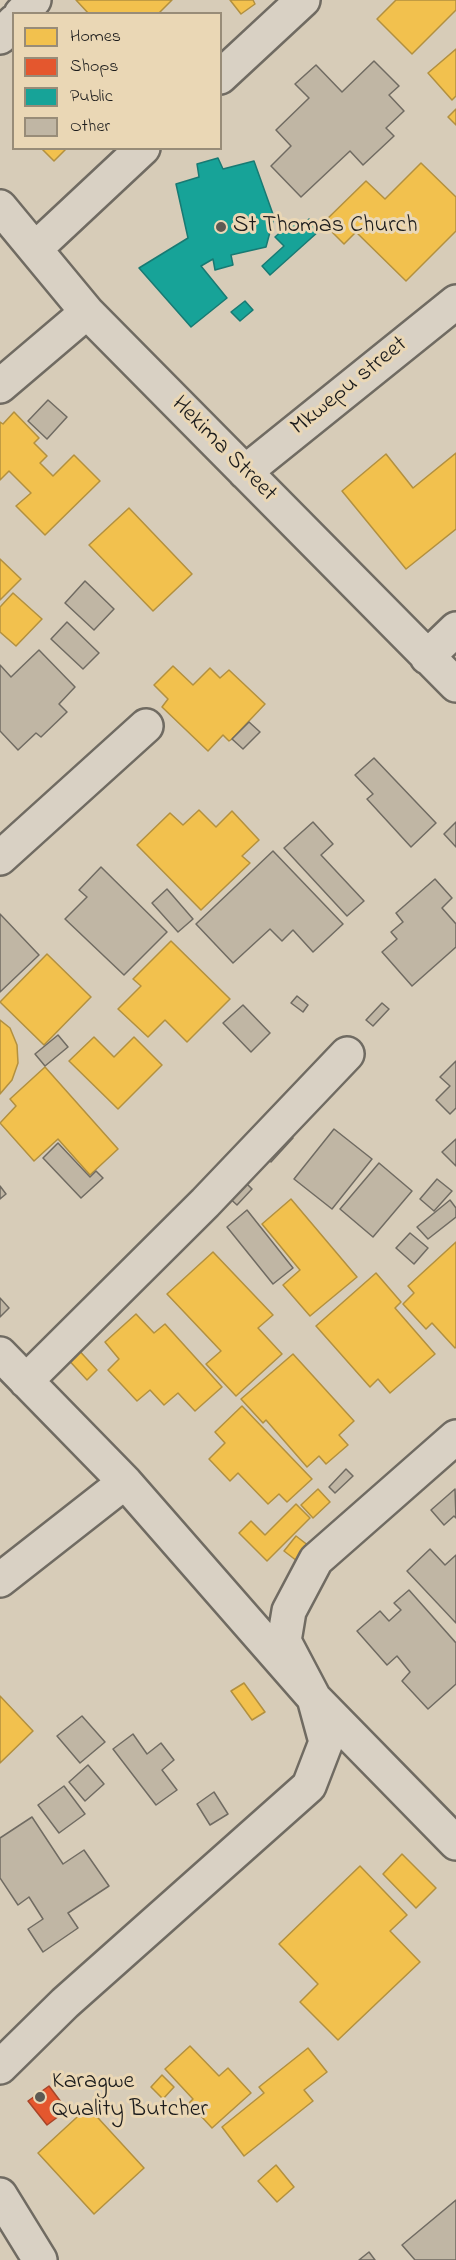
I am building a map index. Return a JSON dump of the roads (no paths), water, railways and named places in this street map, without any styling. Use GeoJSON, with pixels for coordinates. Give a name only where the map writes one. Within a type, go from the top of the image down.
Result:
{"type":"FeatureCollection","features":[{"type":"Feature","properties":{"kind":"street"},"geometry":{"type":"LineString","coordinates":[[23,12],[34,0]]}},
{"type":"Feature","properties":{"kind":"street"},"geometry":{"type":"LineString","coordinates":[[222,75],[303,0]]}},
{"type":"Feature","properties":{"kind":"street"},"geometry":{"type":"LineString","coordinates":[[0,37],[12,24]]}},
{"type":"Feature","properties":{"kind":"street"},"geometry":{"type":"LineString","coordinates":[[35,249],[141,150]]}},
{"type":"Feature","properties":{"kind":"street","name":"Hekima Street"},"geometry":{"type":"LineString","coordinates":[[0,207],[87,312],[456,685]]}},
{"type":"Feature","properties":{"kind":"street","name":"Mkwepu street"},"geometry":{"type":"LineString","coordinates":[[245,472],[456,302]]}},
{"type":"Feature","properties":{"kind":"street"},"geometry":{"type":"LineString","coordinates":[[0,386],[87,312]]}},
{"type":"Feature","properties":{"kind":"street"},"geometry":{"type":"LineString","coordinates":[[427,657],[456,628]]}},
{"type":"Feature","properties":{"kind":"street"},"geometry":{"type":"LineString","coordinates":[[0,858],[146,726]]}},
{"type":"Feature","properties":{"kind":"street"},"geometry":{"type":"LineString","coordinates":[[26,1381],[205,1203],[347,1054]]}},
{"type":"Feature","properties":{"kind":"street"},"geometry":{"type":"LineString","coordinates":[[0,1354],[125,1482],[314,1698],[456,1843]]}},
{"type":"Feature","properties":{"kind":"street"},"geometry":{"type":"LineString","coordinates":[[0,2067],[65,2003],[309,1786],[326,1742],[314,1698],[284,1641],[289,1611],[316,1560],[456,1437]]}},
{"type":"Feature","properties":{"kind":"street"},"geometry":{"type":"LineString","coordinates":[[0,1580],[125,1482]]}},
{"type":"Feature","properties":{"kind":"street"},"geometry":{"type":"LineString","coordinates":[[0,2194],[40,2260]]}},
{"type":"Feature","properties":{"kind":"place","name":"St Thomas Church"},"geometry":{"type":"Point","coordinates":[221,227]}},
{"type":"Feature","properties":{"kind":"place","name":"Karagwe Quality Butcher"},"geometry":{"type":"Point","coordinates":[40,2097]}}]}
